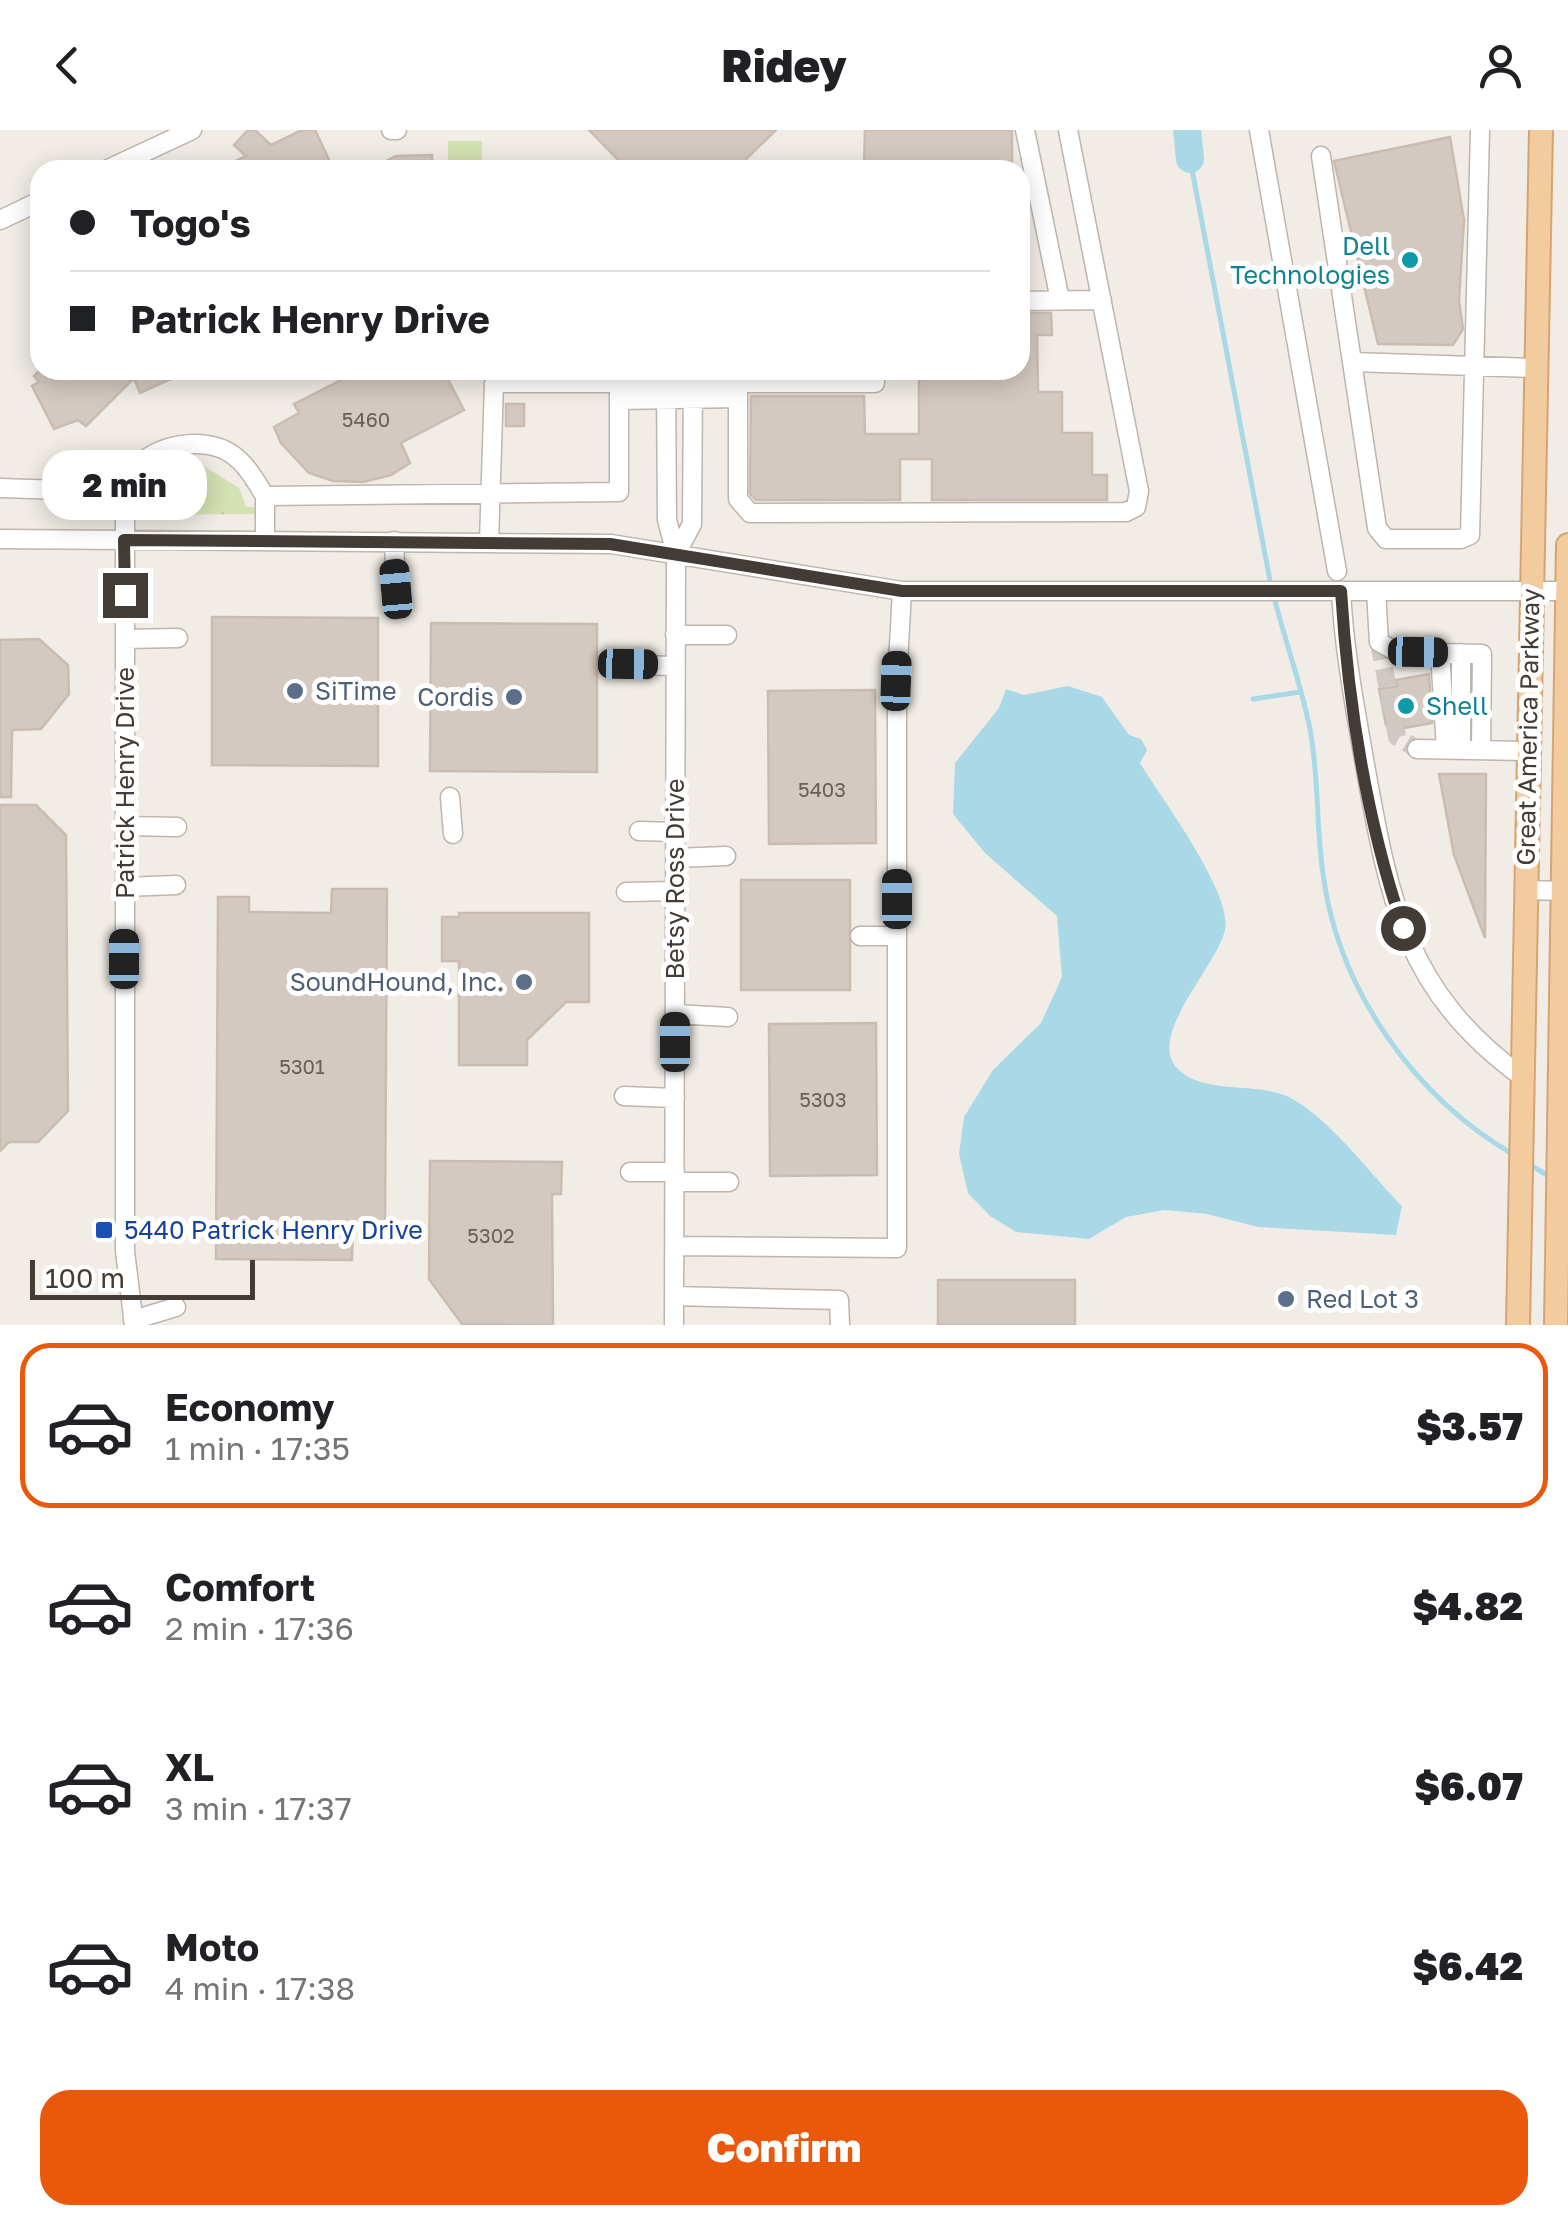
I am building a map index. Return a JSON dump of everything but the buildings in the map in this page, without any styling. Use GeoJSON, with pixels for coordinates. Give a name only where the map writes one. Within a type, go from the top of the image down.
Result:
{"type":"FeatureCollection","features":[{"type":"Feature","properties":{"kind":"main road","name":"Great America Parkway"},"geometry":{"type":"LineString","coordinates":[[1518,1325],[1541,130]]}},
{"type":"Feature","properties":{"kind":"main road","name":"Great America Parkway"},"geometry":{"type":"LineString","coordinates":[[1556,1325],[1568,546]]}},
{"type":"Feature","properties":{"kind":"street"},"geometry":{"type":"LineString","coordinates":[[128,160],[192,130]]}},
{"type":"Feature","properties":{"kind":"street"},"geometry":{"type":"LineString","coordinates":[[1025,130],[1060,300]]}},
{"type":"Feature","properties":{"kind":"street"},"geometry":{"type":"LineString","coordinates":[[738,391],[738,499],[750,512],[1126,512],[1136,507],[1139,491],[1068,130]]}},
{"type":"Feature","properties":{"kind":"street"},"geometry":{"type":"LineString","coordinates":[[1259,130],[1337,571]]}},
{"type":"Feature","properties":{"kind":"street"},"geometry":{"type":"LineString","coordinates":[[1320,156],[1377,528],[1386,540],[1461,540],[1470,535],[1480,130]]}},
{"type":"Feature","properties":{"kind":"street"},"geometry":{"type":"LineString","coordinates":[[0,220],[30,206]]}},
{"type":"Feature","properties":{"kind":"street"},"geometry":{"type":"LineString","coordinates":[[1030,300],[1102,300]]}},
{"type":"Feature","properties":{"kind":"street"},"geometry":{"type":"LineString","coordinates":[[1353,362],[1536,368]]}},
{"type":"Feature","properties":{"kind":"street"},"geometry":{"type":"LineString","coordinates":[[490,542],[494,384],[620,392],[738,391],[875,384],[875,380]]}},
{"type":"Feature","properties":{"kind":"street"},"geometry":{"type":"LineString","coordinates":[[666,391],[666,520],[676,554]]}},
{"type":"Feature","properties":{"kind":"street"},"geometry":{"type":"LineString","coordinates":[[676,554],[692,524],[693,391]]}},
{"type":"Feature","properties":{"kind":"street"},"geometry":{"type":"LineString","coordinates":[[265,496],[619,492],[620,392]]}},
{"type":"Feature","properties":{"kind":"street"},"geometry":{"type":"LineString","coordinates":[[0,488],[127,492],[134,471],[152,454],[212,445],[244,464],[265,496],[265,541]]}},
{"type":"Feature","properties":{"kind":"street","name":"Patrick Henry Drive"},"geometry":{"type":"LineString","coordinates":[[127,492],[125,1251],[134,1323]]}},
{"type":"Feature","properties":{"kind":"street"},"geometry":{"type":"LineString","coordinates":[[0,539],[610,544],[902,591],[1568,592]]}},
{"type":"Feature","properties":{"kind":"street"},"geometry":{"type":"LineString","coordinates":[[394,541],[396,589]]}},
{"type":"Feature","properties":{"kind":"street","name":"Betsy Ross Drive"},"geometry":{"type":"LineString","coordinates":[[674,1325],[676,554]]}},
{"type":"Feature","properties":{"kind":"street"},"geometry":{"type":"LineString","coordinates":[[1332,590],[1378,837],[1403,928],[1422,971],[1454,1020],[1521,1084]]}},
{"type":"Feature","properties":{"kind":"street"},"geometry":{"type":"LineString","coordinates":[[674,1246],[897,1248],[896,681],[902,591]]}},
{"type":"Feature","properties":{"kind":"street"},"geometry":{"type":"LineString","coordinates":[[1376,592],[1379,642],[1397,652],[1482,654],[1481,750]]}},
{"type":"Feature","properties":{"kind":"street"},"geometry":{"type":"LineString","coordinates":[[675,635],[727,635]]}},
{"type":"Feature","properties":{"kind":"street"},"geometry":{"type":"LineString","coordinates":[[125,639],[178,638]]}},
{"type":"Feature","properties":{"kind":"street"},"geometry":{"type":"LineString","coordinates":[[1440,653],[1454,750]]}},
{"type":"Feature","properties":{"kind":"street"},"geometry":{"type":"LineString","coordinates":[[1454,750],[1461,653]]}},
{"type":"Feature","properties":{"kind":"street"},"geometry":{"type":"LineString","coordinates":[[628,664],[675,666]]}},
{"type":"Feature","properties":{"kind":"street"},"geometry":{"type":"LineString","coordinates":[[1417,749],[1528,751]]}},
{"type":"Feature","properties":{"kind":"street"},"geometry":{"type":"LineString","coordinates":[[450,797],[453,834]]}},
{"type":"Feature","properties":{"kind":"street"},"geometry":{"type":"LineString","coordinates":[[125,826],[177,826]]}},
{"type":"Feature","properties":{"kind":"street"},"geometry":{"type":"LineString","coordinates":[[639,830],[675,832]]}},
{"type":"Feature","properties":{"kind":"street"},"geometry":{"type":"LineString","coordinates":[[675,858],[726,856]]}},
{"type":"Feature","properties":{"kind":"street"},"geometry":{"type":"LineString","coordinates":[[124,887],[176,885]]}},
{"type":"Feature","properties":{"kind":"street"},"geometry":{"type":"LineString","coordinates":[[1525,890],[1564,891]]}},
{"type":"Feature","properties":{"kind":"street"},"geometry":{"type":"LineString","coordinates":[[626,892],[675,891]]}},
{"type":"Feature","properties":{"kind":"street"},"geometry":{"type":"LineString","coordinates":[[860,936],[897,936]]}},
{"type":"Feature","properties":{"kind":"street"},"geometry":{"type":"LineString","coordinates":[[675,1014],[728,1017]]}},
{"type":"Feature","properties":{"kind":"street"},"geometry":{"type":"LineString","coordinates":[[624,1096],[675,1098]]}},
{"type":"Feature","properties":{"kind":"street"},"geometry":{"type":"LineString","coordinates":[[630,1172],[729,1182]]}},
{"type":"Feature","properties":{"kind":"street"},"geometry":{"type":"LineString","coordinates":[[674,1296],[840,1300],[840,1325]]}},
{"type":"Feature","properties":{"kind":"street"},"geometry":{"type":"LineString","coordinates":[[134,1323],[176,1307]]}},
{"type":"Feature","properties":{"kind":"green space"},"geometry":{"type":"Polygon","coordinates":[[[448,141],[482,141],[482,160],[448,160],[448,141]]]}},
{"type":"Feature","properties":{"kind":"green space"},"geometry":{"type":"Polygon","coordinates":[[[204,466],[239,488],[246,507],[259,507],[258,514],[134,515],[133,507],[146,507],[168,476],[204,466]]]}},
{"type":"Feature","properties":{"kind":"water"},"geometry":{"type":"Polygon","coordinates":[[[1068,686],[1102,697],[1129,735],[1141,739],[1147,750],[1140,763],[1207,870],[1225,914],[1225,930],[1219,945],[1177,1019],[1171,1037],[1170,1053],[1176,1067],[1197,1081],[1278,1093],[1310,1111],[1402,1206],[1396,1235],[1258,1227],[1207,1214],[1164,1210],[1126,1217],[1089,1239],[1016,1232],[990,1216],[968,1193],[959,1154],[964,1117],[993,1070],[1041,1023],[1062,977],[1057,916],[985,853],[953,814],[955,763],[999,708],[1006,689],[1024,695],[1068,686]]]}},
{"type":"Feature","properties":{"kind":"waterway"},"geometry":{"type":"LineString","coordinates":[[1187,130],[1190,159]]}},
{"type":"Feature","properties":{"kind":"waterway"},"geometry":{"type":"LineString","coordinates":[[1190,159],[1271,586]]}},
{"type":"Feature","properties":{"kind":"waterway"},"geometry":{"type":"LineString","coordinates":[[1274,597],[1310,729],[1323,874],[1331,917],[1345,958],[1387,1036],[1414,1071],[1444,1103],[1514,1155]]}},
{"type":"Feature","properties":{"kind":"waterway"},"geometry":{"type":"LineString","coordinates":[[1253,699],[1300,692]]}},
{"type":"Feature","properties":{"kind":"waterway"},"geometry":{"type":"LineString","coordinates":[[1527,1163],[1552,1178]]}},
{"type":"Feature","properties":{"kind":"tunnel"},"geometry":{"type":"LineString","coordinates":[[1379,642],[1397,737],[1417,749]]}},
{"type":"Feature","properties":{"kind":"place","name":"Dell Technologies"},"geometry":{"type":"Point","coordinates":[1410,260]}},
{"type":"Feature","properties":{"kind":"place","name":"SiTime"},"geometry":{"type":"Point","coordinates":[295,691]}},
{"type":"Feature","properties":{"kind":"place","name":"Cordis"},"geometry":{"type":"Point","coordinates":[514,697]}},
{"type":"Feature","properties":{"kind":"place","name":"Shell"},"geometry":{"type":"Point","coordinates":[1406,706]}},
{"type":"Feature","properties":{"kind":"place","name":"SoundHound, Inc."},"geometry":{"type":"Point","coordinates":[524,982]}},
{"type":"Feature","properties":{"kind":"place","name":"5440 Patrick Henry Drive"},"geometry":{"type":"Point","coordinates":[104,1230]}},
{"type":"Feature","properties":{"kind":"place","name":"Red Lot 3"},"geometry":{"type":"Point","coordinates":[1286,1299]}},
{"type":"Feature","properties":{"kind":"route"},"geometry":{"type":"LineString","coordinates":[[125,595],[124,540],[610,544],[902,591],[1341,591],[1345,656],[1378,837],[1403,928]]}}]}
